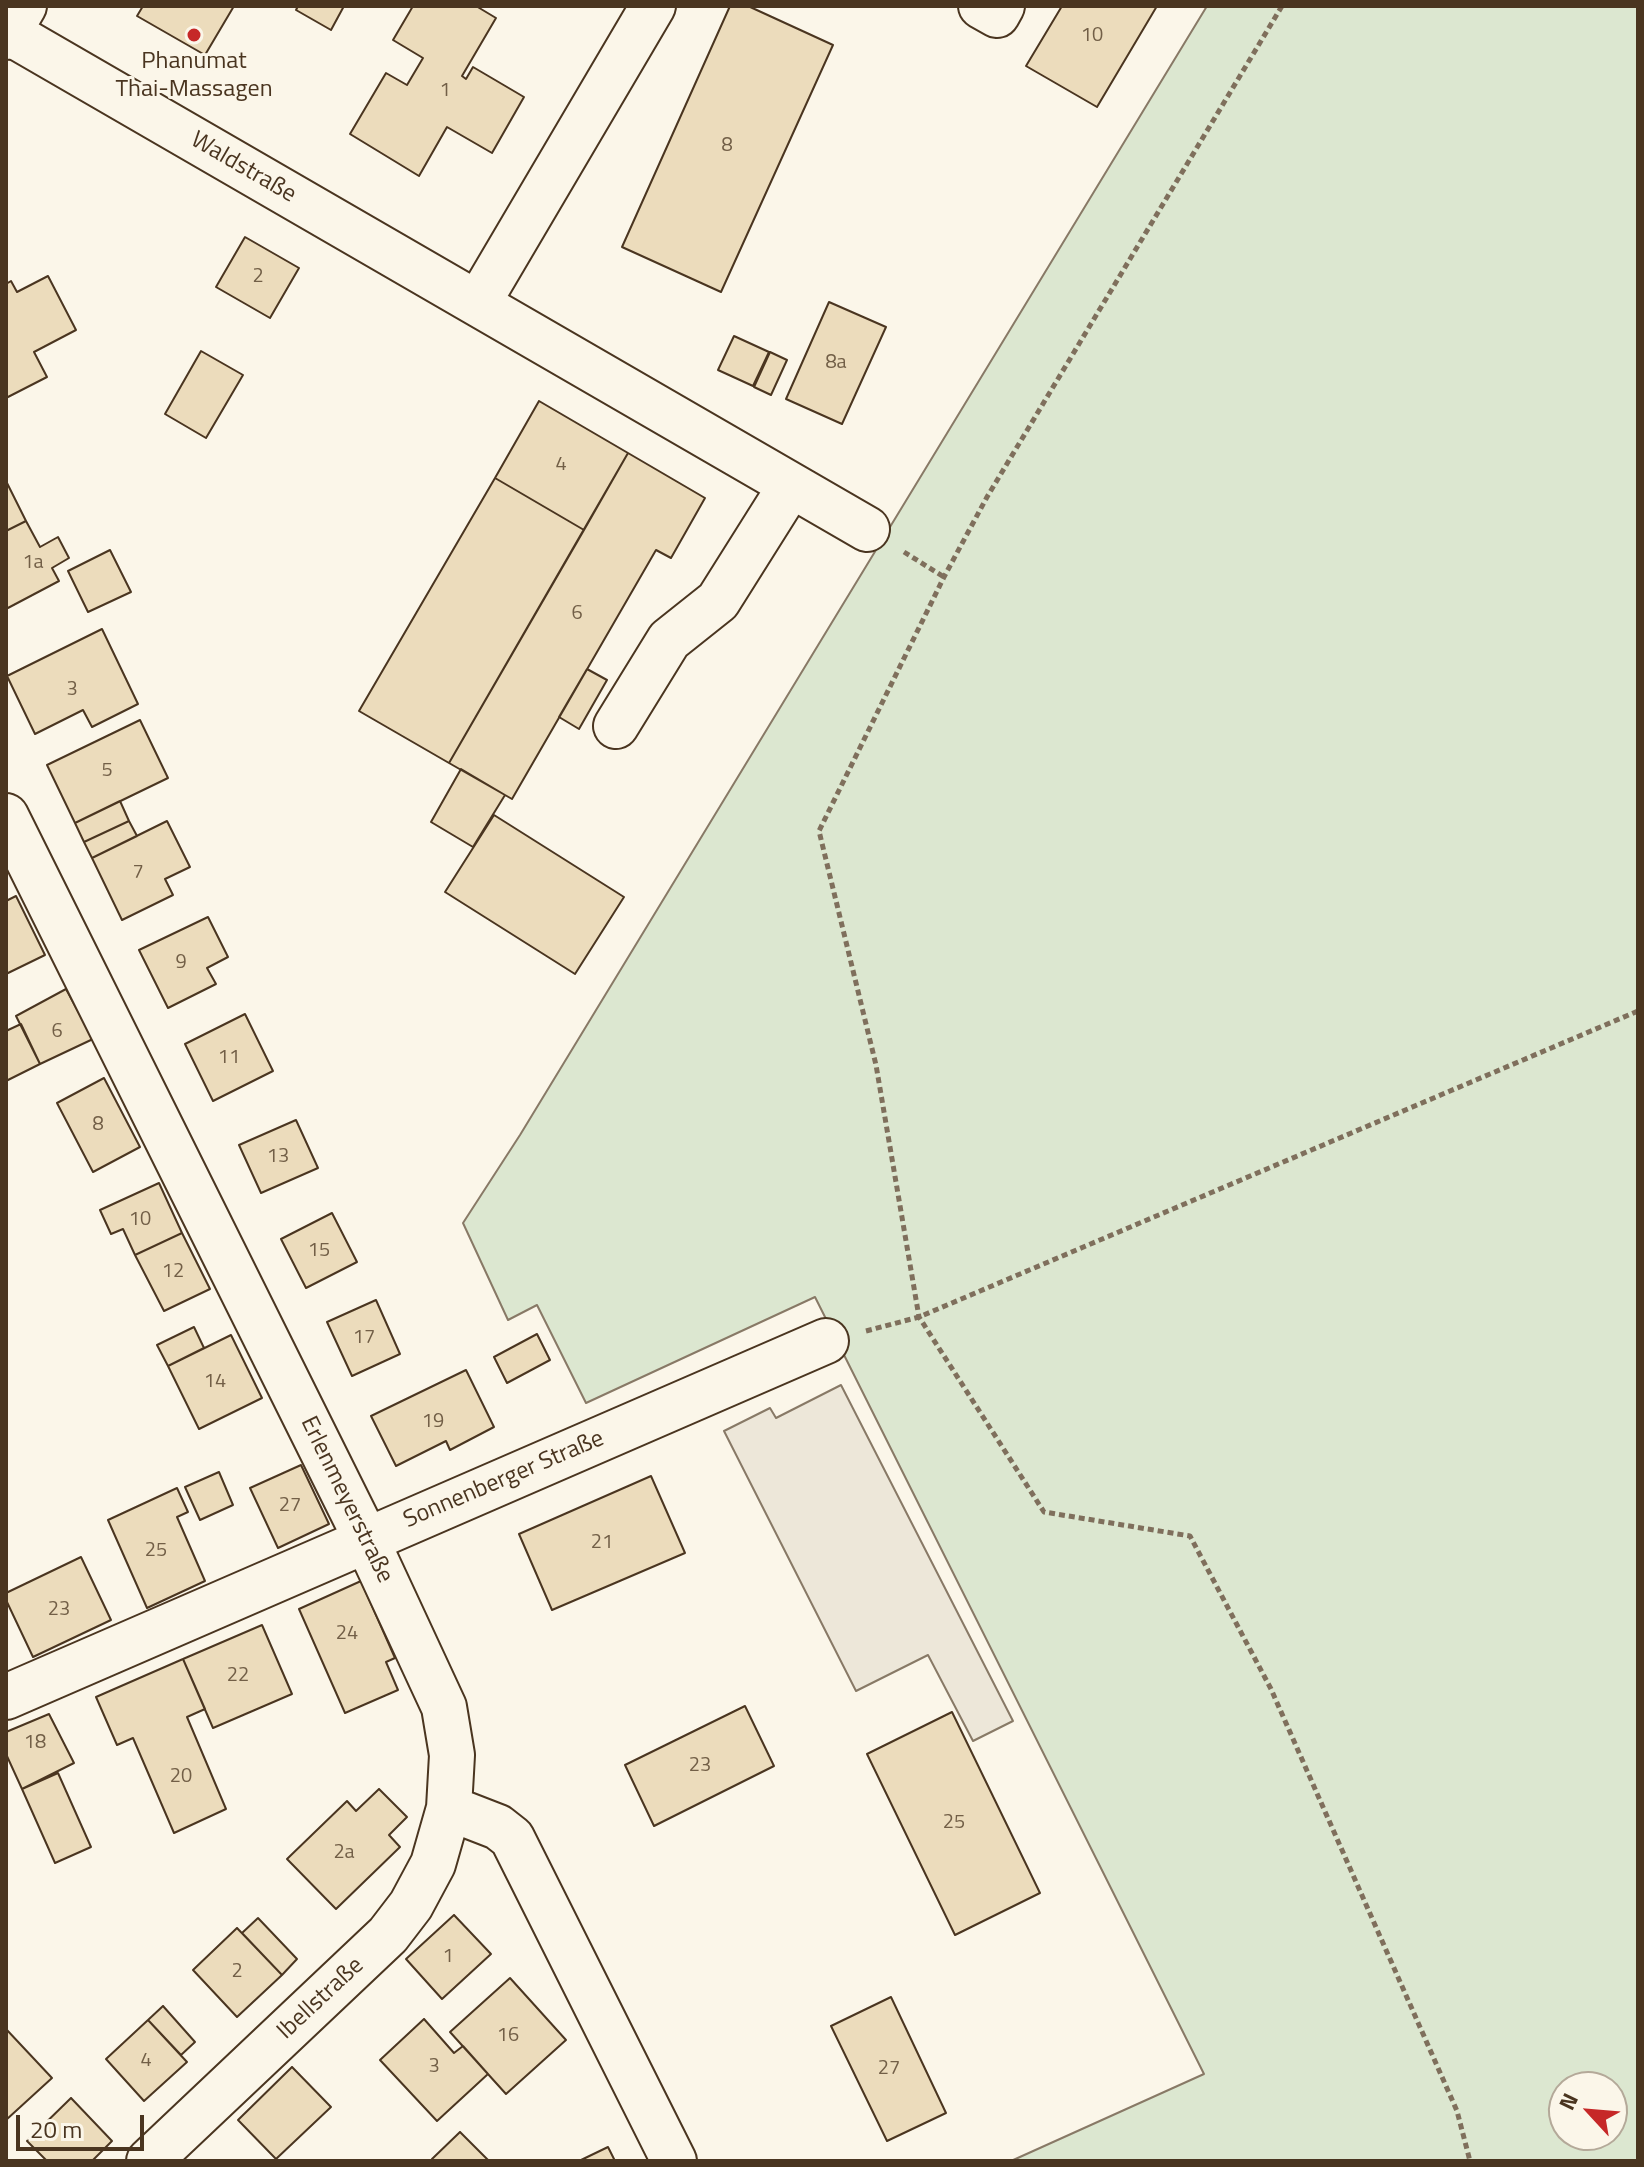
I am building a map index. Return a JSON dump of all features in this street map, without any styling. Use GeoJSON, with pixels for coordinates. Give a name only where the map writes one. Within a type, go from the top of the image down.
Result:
{"type":"FeatureCollection","features":[{"type":"Feature","properties":{"kind":"street"},"geometry":{"type":"LineString","coordinates":[[478,303],[653,6]]}},
{"type":"Feature","properties":{"kind":"street"},"geometry":{"type":"LineString","coordinates":[[981,6],[997,15],[1002,6]]}},
{"type":"Feature","properties":{"kind":"street","name":"Waldstraße"},"geometry":{"type":"LineString","coordinates":[[13,25],[478,303],[867,529]]}},
{"type":"Feature","properties":{"kind":"street"},"geometry":{"type":"LineString","coordinates":[[616,726],[669,640],[718,601],[791,485]]}},
{"type":"Feature","properties":{"kind":"street","name":"Erlenmeyerstraße"},"geometry":{"type":"LineString","coordinates":[[6,816],[366,1539],[444,1707],[452,1755],[449,1808]]}},
{"type":"Feature","properties":{"kind":"street","name":"Sonnenberger Straße"},"geometry":{"type":"LineString","coordinates":[[6,1697],[826,1341]]}},
{"type":"Feature","properties":{"kind":"street"},"geometry":{"type":"LineString","coordinates":[[449,1808],[498,1827],[512,1838],[674,2161]]}},
{"type":"Feature","properties":{"kind":"street","name":"Ibellstraße"},"geometry":{"type":"LineString","coordinates":[[149,2161],[388,1935],[411,1905],[433,1864],[449,1808]]}},
{"type":"Feature","properties":{"kind":"path"},"geometry":{"type":"LineString","coordinates":[[1282,6],[987,497],[944,577],[819,831],[876,1065],[919,1317],[1044,1512],[1190,1536],[1271,1689],[1457,2111],[1470,2161]]}},
{"type":"Feature","properties":{"kind":"path"},"geometry":{"type":"LineString","coordinates":[[826,1341],[919,1317],[1638,1011]]}},
{"type":"Feature","properties":{"kind":"green space"},"geometry":{"type":"Polygon","coordinates":[[[1207,6],[1638,6],[1638,2161],[1011,2161],[1204,2074],[815,1297],[586,1403],[537,1305],[508,1320],[463,1223],[520,1135],[1207,6]]]}},
{"type":"Feature","properties":{"kind":"shaded area"},"geometry":{"type":"Polygon","coordinates":[[[841,1385],[1013,1721],[973,1741],[928,1655],[856,1691],[724,1431],[770,1408],[776,1418],[841,1385]]]}},
{"type":"Feature","properties":{"kind":"building","name":"Phanumat Thai-Massagen"},"geometry":{"type":"Polygon","coordinates":[[[143,6],[234,6],[205,55],[137,16],[143,6]]]}},
{"type":"Feature","properties":{"kind":"building"},"geometry":{"type":"Polygon","coordinates":[[[298,6],[344,6],[331,30],[296,10],[298,6]]]}},
{"type":"Feature","properties":{"kind":"building"},"geometry":{"type":"Polygon","coordinates":[[[413,6],[476,6],[496,18],[462,76],[466,79],[473,67],[524,97],[492,153],[447,127],[419,176],[350,134],[386,73],[407,85],[423,58],[393,40],[413,6]]]}},
{"type":"Feature","properties":{"kind":"building"},"geometry":{"type":"Polygon","coordinates":[[[730,6],[748,6],[833,45],[721,292],[622,247],[730,6]]]}},
{"type":"Feature","properties":{"kind":"building"},"geometry":{"type":"Polygon","coordinates":[[[1062,6],[1157,6],[1097,107],[1026,66],[1062,6]]]}},
{"type":"Feature","properties":{"kind":"building"},"geometry":{"type":"Polygon","coordinates":[[[245,237],[299,268],[270,318],[216,287],[245,237]]]}},
{"type":"Feature","properties":{"kind":"building"},"geometry":{"type":"Polygon","coordinates":[[[48,276],[76,330],[34,352],[47,377],[6,398],[6,284],[11,281],[17,292],[48,276]]]}},
{"type":"Feature","properties":{"kind":"building"},"geometry":{"type":"Polygon","coordinates":[[[829,302],[886,327],[842,424],[786,399],[829,302]]]}},
{"type":"Feature","properties":{"kind":"building"},"geometry":{"type":"Polygon","coordinates":[[[734,336],[769,352],[753,386],[718,370],[734,336]]]}},
{"type":"Feature","properties":{"kind":"building"},"geometry":{"type":"Polygon","coordinates":[[[201,351],[243,375],[206,438],[165,414],[201,351]]]}},
{"type":"Feature","properties":{"kind":"building"},"geometry":{"type":"Polygon","coordinates":[[[770,352],[787,360],[771,395],[754,387],[770,352]]]}},
{"type":"Feature","properties":{"kind":"building"},"geometry":{"type":"Polygon","coordinates":[[[539,401],[628,453],[584,530],[495,478],[539,401]]]}},
{"type":"Feature","properties":{"kind":"building"},"geometry":{"type":"Polygon","coordinates":[[[628,453],[705,498],[671,558],[656,550],[512,799],[449,763],[628,453]]]}},
{"type":"Feature","properties":{"kind":"building"},"geometry":{"type":"Polygon","coordinates":[[[495,478],[584,530],[449,763],[359,711],[495,478]]]}},
{"type":"Feature","properties":{"kind":"building"},"geometry":{"type":"Polygon","coordinates":[[[6,481],[26,521],[6,531],[6,481]]]}},
{"type":"Feature","properties":{"kind":"building"},"geometry":{"type":"Polygon","coordinates":[[[26,521],[40,547],[58,537],[69,558],[52,568],[59,581],[6,609],[6,531],[26,521]]]}},
{"type":"Feature","properties":{"kind":"building"},"geometry":{"type":"Polygon","coordinates":[[[110,550],[131,592],[88,612],[68,571],[110,550]]]}},
{"type":"Feature","properties":{"kind":"building"},"geometry":{"type":"Polygon","coordinates":[[[102,629],[138,704],[92,727],[83,710],[35,734],[7,676],[102,629]]]}},
{"type":"Feature","properties":{"kind":"building"},"geometry":{"type":"Polygon","coordinates":[[[587,669],[607,680],[579,729],[559,717],[587,669]]]}},
{"type":"Feature","properties":{"kind":"building"},"geometry":{"type":"Polygon","coordinates":[[[140,720],[168,778],[75,823],[47,765],[140,720]]]}},
{"type":"Feature","properties":{"kind":"building"},"geometry":{"type":"Polygon","coordinates":[[[461,769],[505,795],[473,847],[431,822],[461,769]]]}},
{"type":"Feature","properties":{"kind":"building"},"geometry":{"type":"Polygon","coordinates":[[[120,801],[129,821],[84,842],[75,823],[120,801]]]}},
{"type":"Feature","properties":{"kind":"building"},"geometry":{"type":"Polygon","coordinates":[[[494,815],[624,897],[575,974],[445,892],[494,815]]]}},
{"type":"Feature","properties":{"kind":"building"},"geometry":{"type":"Polygon","coordinates":[[[129,821],[137,836],[92,858],[84,842],[129,821]]]}},
{"type":"Feature","properties":{"kind":"building"},"geometry":{"type":"Polygon","coordinates":[[[167,821],[190,867],[165,879],[173,895],[122,920],[92,858],[167,821]]]}},
{"type":"Feature","properties":{"kind":"building"},"geometry":{"type":"Polygon","coordinates":[[[16,896],[45,955],[6,974],[6,901],[16,896]]]}},
{"type":"Feature","properties":{"kind":"building"},"geometry":{"type":"Polygon","coordinates":[[[208,917],[228,957],[207,968],[216,984],[168,1008],[139,950],[208,917]]]}},
{"type":"Feature","properties":{"kind":"building"},"geometry":{"type":"Polygon","coordinates":[[[66,989],[93,1039],[40,1064],[16,1016],[66,989]]]}},
{"type":"Feature","properties":{"kind":"building"},"geometry":{"type":"Polygon","coordinates":[[[245,1014],[273,1071],[213,1101],[185,1044],[245,1014]]]}},
{"type":"Feature","properties":{"kind":"building"},"geometry":{"type":"Polygon","coordinates":[[[21,1024],[40,1064],[6,1081],[6,1031],[21,1024]]]}},
{"type":"Feature","properties":{"kind":"building"},"geometry":{"type":"Polygon","coordinates":[[[104,1078],[140,1147],[93,1172],[57,1103],[104,1078]]]}},
{"type":"Feature","properties":{"kind":"building"},"geometry":{"type":"Polygon","coordinates":[[[296,1120],[318,1168],[261,1193],[239,1145],[296,1120]]]}},
{"type":"Feature","properties":{"kind":"building"},"geometry":{"type":"Polygon","coordinates":[[[159,1183],[182,1233],[135,1255],[123,1229],[111,1234],[100,1210],[159,1183]]]}},
{"type":"Feature","properties":{"kind":"building"},"geometry":{"type":"Polygon","coordinates":[[[332,1213],[357,1262],[306,1288],[281,1239],[332,1213]]]}},
{"type":"Feature","properties":{"kind":"building"},"geometry":{"type":"Polygon","coordinates":[[[182,1233],[210,1289],[164,1311],[135,1255],[182,1233]]]}},
{"type":"Feature","properties":{"kind":"building"},"geometry":{"type":"Polygon","coordinates":[[[376,1300],[400,1354],[352,1376],[327,1322],[376,1300]]]}},
{"type":"Feature","properties":{"kind":"building"},"geometry":{"type":"Polygon","coordinates":[[[194,1327],[204,1348],[168,1366],[157,1345],[194,1327]]]}},
{"type":"Feature","properties":{"kind":"building"},"geometry":{"type":"Polygon","coordinates":[[[537,1334],[550,1360],[507,1383],[494,1357],[537,1334]]]}},
{"type":"Feature","properties":{"kind":"building"},"geometry":{"type":"Polygon","coordinates":[[[231,1335],[262,1398],[199,1429],[168,1366],[231,1335]]]}},
{"type":"Feature","properties":{"kind":"building"},"geometry":{"type":"Polygon","coordinates":[[[466,1370],[494,1427],[450,1450],[446,1441],[396,1466],[371,1416],[466,1370]]]}},
{"type":"Feature","properties":{"kind":"building"},"geometry":{"type":"Polygon","coordinates":[[[301,1465],[329,1524],[278,1548],[250,1488],[301,1465]]]}},
{"type":"Feature","properties":{"kind":"building"},"geometry":{"type":"Polygon","coordinates":[[[219,1472],[233,1505],[200,1520],[185,1487],[219,1472]]]}},
{"type":"Feature","properties":{"kind":"building"},"geometry":{"type":"Polygon","coordinates":[[[651,1476],[685,1553],[552,1610],[519,1534],[651,1476]]]}},
{"type":"Feature","properties":{"kind":"building"},"geometry":{"type":"Polygon","coordinates":[[[177,1488],[188,1512],[177,1517],[205,1581],[147,1608],[108,1520],[177,1488]]]}},
{"type":"Feature","properties":{"kind":"building"},"geometry":{"type":"Polygon","coordinates":[[[81,1557],[111,1620],[33,1657],[6,1600],[6,1593],[81,1557]]]}},
{"type":"Feature","properties":{"kind":"building"},"geometry":{"type":"Polygon","coordinates":[[[361,1581],[395,1658],[386,1662],[398,1690],[345,1713],[299,1609],[361,1581]]]}},
{"type":"Feature","properties":{"kind":"building"},"geometry":{"type":"Polygon","coordinates":[[[262,1625],[292,1694],[213,1728],[183,1659],[262,1625]]]}},
{"type":"Feature","properties":{"kind":"building"},"geometry":{"type":"Polygon","coordinates":[[[183,1659],[205,1709],[187,1717],[226,1809],[174,1833],[133,1738],[117,1745],[96,1697],[183,1659]]]}},
{"type":"Feature","properties":{"kind":"building"},"geometry":{"type":"Polygon","coordinates":[[[745,1706],[774,1766],[654,1826],[625,1765],[745,1706]]]}},
{"type":"Feature","properties":{"kind":"building"},"geometry":{"type":"Polygon","coordinates":[[[952,1712],[1040,1893],[955,1935],[867,1754],[952,1712]]]}},
{"type":"Feature","properties":{"kind":"building"},"geometry":{"type":"Polygon","coordinates":[[[49,1714],[74,1763],[22,1789],[6,1754],[6,1732],[49,1714]]]}},
{"type":"Feature","properties":{"kind":"building"},"geometry":{"type":"Polygon","coordinates":[[[58,1773],[91,1847],[55,1863],[22,1789],[58,1773]]]}},
{"type":"Feature","properties":{"kind":"building"},"geometry":{"type":"Polygon","coordinates":[[[379,1789],[407,1817],[389,1835],[400,1847],[336,1909],[287,1859],[347,1801],[356,1811],[379,1789]]]}},
{"type":"Feature","properties":{"kind":"building"},"geometry":{"type":"Polygon","coordinates":[[[454,1915],[491,1954],[442,1999],[406,1959],[454,1915]]]}},
{"type":"Feature","properties":{"kind":"building"},"geometry":{"type":"Polygon","coordinates":[[[258,1918],[297,1959],[282,1975],[242,1933],[258,1918]]]}},
{"type":"Feature","properties":{"kind":"building"},"geometry":{"type":"Polygon","coordinates":[[[237,1928],[282,1975],[237,2017],[193,1970],[237,1928]]]}},
{"type":"Feature","properties":{"kind":"building"},"geometry":{"type":"Polygon","coordinates":[[[510,1978],[566,2040],[506,2094],[450,2032],[510,1978]]]}},
{"type":"Feature","properties":{"kind":"building"},"geometry":{"type":"Polygon","coordinates":[[[891,1997],[946,2113],[887,2141],[831,2026],[891,1997]]]}},
{"type":"Feature","properties":{"kind":"building"},"geometry":{"type":"Polygon","coordinates":[[[163,2006],[195,2042],[181,2055],[148,2020],[163,2006]]]}},
{"type":"Feature","properties":{"kind":"building"},"geometry":{"type":"Polygon","coordinates":[[[424,2019],[454,2053],[463,2046],[488,2074],[437,2121],[380,2060],[424,2019]]]}},
{"type":"Feature","properties":{"kind":"building"},"geometry":{"type":"Polygon","coordinates":[[[148,2020],[187,2062],[144,2101],[106,2059],[148,2020]]]}},
{"type":"Feature","properties":{"kind":"building"},"geometry":{"type":"Polygon","coordinates":[[[6,2029],[52,2078],[6,2120],[6,2029]]]}},
{"type":"Feature","properties":{"kind":"building"},"geometry":{"type":"Polygon","coordinates":[[[292,2067],[331,2107],[276,2159],[238,2120],[292,2067]]]}},
{"type":"Feature","properties":{"kind":"building"},"geometry":{"type":"Polygon","coordinates":[[[71,2098],[112,2141],[92,2161],[47,2161],[27,2141],[71,2098]]]}},
{"type":"Feature","properties":{"kind":"building"},"geometry":{"type":"Polygon","coordinates":[[[460,2132],[488,2160],[433,2161],[432,2159],[460,2132]]]}},
{"type":"Feature","properties":{"kind":"building"},"geometry":{"type":"Polygon","coordinates":[[[608,2147],[615,2161],[579,2161],[608,2147]]]}},
{"type":"Feature","properties":{"kind":"place","name":"Phanumat Thai-Massagen"},"geometry":{"type":"Point","coordinates":[194,35]}}]}
